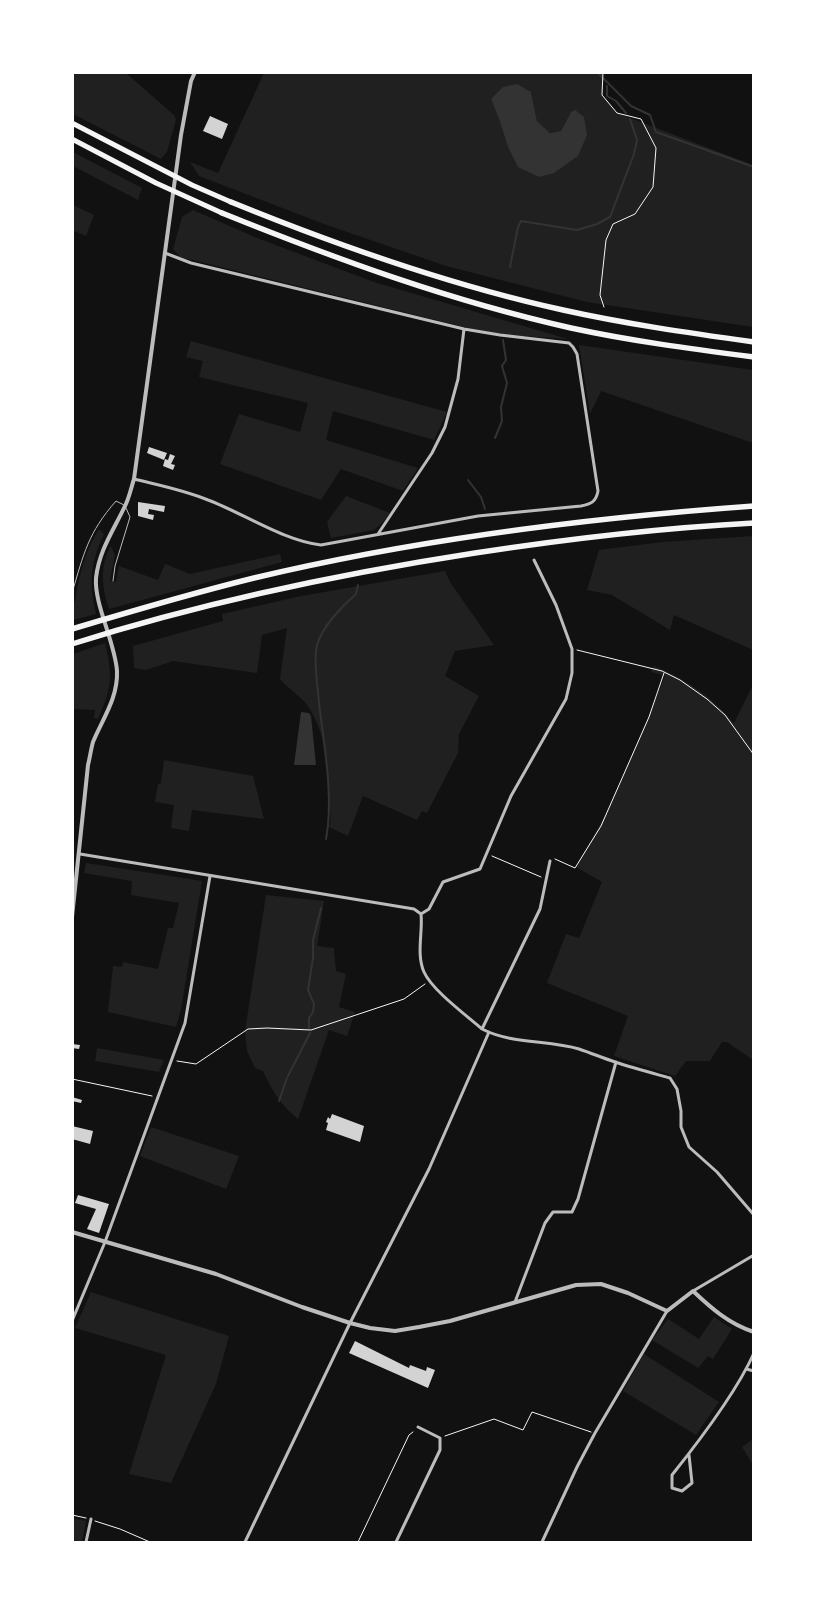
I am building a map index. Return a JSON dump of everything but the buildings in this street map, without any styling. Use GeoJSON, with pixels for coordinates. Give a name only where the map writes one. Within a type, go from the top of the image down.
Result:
{"type":"FeatureCollection","features":[{"type":"Feature","properties":{"kind":"highway"},"geometry":{"type":"LineString","coordinates":[[72,124],[175,177],[231,202],[290,226],[397,264],[516,299],[563,310],[654,329],[754,342]]}},
{"type":"Feature","properties":{"kind":"highway"},"geometry":{"type":"LineString","coordinates":[[72,139],[174,191],[222,213],[305,247],[394,278],[484,306],[571,328],[658,344],[754,357]]}},
{"type":"Feature","properties":{"kind":"highway"},"geometry":{"type":"LineString","coordinates":[[72,629],[254,578],[394,550],[524,529],[627,516],[754,506]]}},
{"type":"Feature","properties":{"kind":"highway"},"geometry":{"type":"LineString","coordinates":[[72,644],[172,614],[259,593],[407,564],[528,545],[631,533],[754,523]]}},
{"type":"Feature","properties":{"kind":"street"},"geometry":{"type":"LineString","coordinates":[[72,917],[88,765],[93,744],[112,704],[116,688],[115,655],[99,600],[96,580],[99,560],[108,536],[126,506],[134,479],[175,177],[191,82],[195,72]]}},
{"type":"Feature","properties":{"kind":"street"},"geometry":{"type":"LineString","coordinates":[[134,479],[207,499],[309,544],[321,545],[478,516],[581,506],[590,504],[596,498],[598,492],[577,354],[573,346],[562,341],[500,335],[464,329],[191,263],[165,253]]}},
{"type":"Feature","properties":{"kind":"street"},"geometry":{"type":"LineString","coordinates":[[378,534],[432,453],[445,427],[458,379],[464,329]]}},
{"type":"Feature","properties":{"kind":"street"},"geometry":{"type":"LineString","coordinates":[[421,914],[429,909],[443,882],[480,870],[511,796],[536,750],[555,722],[566,699],[572,673],[572,649],[556,605],[534,560]]}},
{"type":"Feature","properties":{"kind":"street"},"geometry":{"type":"LineString","coordinates":[[80,854],[414,910],[421,914]]}},
{"type":"Feature","properties":{"kind":"street"},"geometry":{"type":"LineString","coordinates":[[482,1029],[540,909],[551,859]]}},
{"type":"Feature","properties":{"kind":"street"},"geometry":{"type":"LineString","coordinates":[[72,1321],[105,1242],[185,1023],[210,876]]}},
{"type":"Feature","properties":{"kind":"street"},"geometry":{"type":"LineString","coordinates":[[421,914],[420,944],[424,971],[429,980],[443,995],[482,1029],[489,1032],[521,1040],[552,1043],[579,1049],[670,1078],[677,1088],[681,1111],[681,1127],[689,1147],[717,1172],[754,1214]]}},
{"type":"Feature","properties":{"kind":"street"},"geometry":{"type":"LineString","coordinates":[[245,1542],[350,1324],[429,1169],[489,1032]]}},
{"type":"Feature","properties":{"kind":"street"},"geometry":{"type":"LineString","coordinates":[[515,1303],[545,1223],[553,1212],[572,1212],[578,1199],[616,1062]]}},
{"type":"Feature","properties":{"kind":"street"},"geometry":{"type":"LineString","coordinates":[[72,1232],[216,1274],[350,1324],[370,1328],[395,1331],[450,1321],[576,1285],[601,1284],[628,1293],[667,1310]]}},
{"type":"Feature","properties":{"kind":"street"},"geometry":{"type":"LineString","coordinates":[[542,1542],[595,1433],[667,1310],[693,1291],[754,1255]]}},
{"type":"Feature","properties":{"kind":"street"},"geometry":{"type":"LineString","coordinates":[[693,1291],[728,1321],[754,1332]]}},
{"type":"Feature","properties":{"kind":"street"},"geometry":{"type":"LineString","coordinates":[[689,1454],[692,1483],[682,1491],[672,1488],[672,1475],[689,1454],[746,1369],[754,1352]]}},
{"type":"Feature","properties":{"kind":"street"},"geometry":{"type":"LineString","coordinates":[[746,1369],[754,1370]]}},
{"type":"Feature","properties":{"kind":"street"},"geometry":{"type":"LineString","coordinates":[[396,1542],[440,1450],[440,1438],[418,1427]]}},
{"type":"Feature","properties":{"kind":"street"},"geometry":{"type":"LineString","coordinates":[[86,1542],[91,1519]]}},
{"type":"Feature","properties":{"kind":"lane"},"geometry":{"type":"LineString","coordinates":[[72,593],[81,562],[95,528],[116,501],[126,506],[130,518],[115,566],[113,580]]}},
{"type":"Feature","properties":{"kind":"path"},"geometry":{"type":"LineString","coordinates":[[603,72],[602,95],[617,113],[641,119],[656,148],[652,187],[635,214],[613,224],[606,240],[600,295],[604,307]]}},
{"type":"Feature","properties":{"kind":"path"},"geometry":{"type":"LineString","coordinates":[[572,649],[664,673],[680,680],[707,699],[725,715],[754,755]]}},
{"type":"Feature","properties":{"kind":"path"},"geometry":{"type":"LineString","coordinates":[[551,859],[575,868],[600,826],[649,717],[664,673]]}},
{"type":"Feature","properties":{"kind":"path"},"geometry":{"type":"LineString","coordinates":[[487,854],[546,879]]}},
{"type":"Feature","properties":{"kind":"path"},"geometry":{"type":"LineString","coordinates":[[171,1060],[196,1064],[248,1029],[311,1030],[404,999],[429,980]]}},
{"type":"Feature","properties":{"kind":"path"},"geometry":{"type":"LineString","coordinates":[[72,1079],[158,1097]]}},
{"type":"Feature","properties":{"kind":"path"},"geometry":{"type":"LineString","coordinates":[[440,1438],[492,1419],[523,1430],[532,1412],[595,1433]]}},
{"type":"Feature","properties":{"kind":"path"},"geometry":{"type":"LineString","coordinates":[[358,1542],[409,1434],[413,1432]]}},
{"type":"Feature","properties":{"kind":"path"},"geometry":{"type":"LineString","coordinates":[[72,1515],[120,1528],[150,1542]]}},
{"type":"Feature","properties":{"kind":"shaded area"},"geometry":{"type":"Polygon","coordinates":[[[72,73],[126,73],[174,115],[176,120],[167,152],[161,159],[73,114],[72,73]]]}},
{"type":"Feature","properties":{"kind":"shaded area"},"geometry":{"type":"Polygon","coordinates":[[[264,73],[602,73],[602,95],[617,113],[753,165],[753,327],[587,302],[446,266],[324,224],[199,176],[190,162],[218,173],[264,73]],[[531,92],[491,99],[508,147],[554,173],[571,112],[561,131],[550,133],[537,121],[531,92]]]}},
{"type":"Feature","properties":{"kind":"shaded area"},"geometry":{"type":"Polygon","coordinates":[[[517,84],[531,92],[537,121],[550,133],[561,131],[571,112],[575,110],[584,117],[587,135],[578,156],[554,173],[539,177],[518,167],[508,147],[491,99],[503,87],[517,84]]]}},
{"type":"Feature","properties":{"kind":"shaded area"},"geometry":{"type":"Polygon","coordinates":[[[73,152],[142,188],[138,200],[73,166],[73,152]]]}},
{"type":"Feature","properties":{"kind":"shaded area"},"geometry":{"type":"Polygon","coordinates":[[[73,205],[94,215],[86,236],[74,231],[73,235],[73,205]]]}},
{"type":"Feature","properties":{"kind":"shaded area"},"geometry":{"type":"Polygon","coordinates":[[[193,210],[257,238],[374,282],[568,339],[507,335],[464,327],[180,257],[173,249],[182,217],[193,210]]]}},
{"type":"Feature","properties":{"kind":"shaded area"},"geometry":{"type":"Polygon","coordinates":[[[191,341],[447,412],[434,440],[333,411],[326,440],[418,468],[403,491],[341,469],[321,500],[220,464],[239,414],[300,432],[308,403],[199,377],[203,361],[186,357],[191,341]]]}},
{"type":"Feature","properties":{"kind":"shaded area"},"geometry":{"type":"Polygon","coordinates":[[[579,345],[753,370],[753,443],[601,391],[590,414],[579,345]]]}},
{"type":"Feature","properties":{"kind":"shaded area"},"geometry":{"type":"Polygon","coordinates":[[[346,496],[390,513],[374,530],[331,538],[327,522],[346,496]]]}},
{"type":"Feature","properties":{"kind":"shaded area"},"geometry":{"type":"Polygon","coordinates":[[[99,529],[104,534],[99,544],[92,573],[92,592],[96,614],[73,620],[73,604],[83,564],[99,529]]]}},
{"type":"Feature","properties":{"kind":"shaded area"},"geometry":{"type":"Polygon","coordinates":[[[753,536],[753,650],[674,615],[670,630],[612,595],[587,590],[599,550],[663,542],[753,536]]]}},
{"type":"Feature","properties":{"kind":"shaded area"},"geometry":{"type":"Polygon","coordinates":[[[111,546],[115,555],[110,581],[116,582],[119,566],[158,580],[165,564],[190,574],[280,554],[282,562],[109,609],[105,593],[103,569],[111,546]]]}},
{"type":"Feature","properties":{"kind":"shaded area"},"geometry":{"type":"Polygon","coordinates":[[[445,571],[450,582],[494,645],[455,651],[445,676],[479,696],[459,734],[458,753],[427,813],[422,811],[417,820],[363,796],[348,836],[329,827],[327,766],[321,734],[309,708],[280,679],[287,628],[262,635],[257,673],[173,661],[146,670],[134,668],[133,646],[223,621],[222,614],[301,596],[445,571]]]}},
{"type":"Feature","properties":{"kind":"shaded area"},"geometry":{"type":"Polygon","coordinates":[[[105,643],[110,682],[98,719],[94,718],[95,710],[73,709],[73,654],[105,643]]]}},
{"type":"Feature","properties":{"kind":"shaded area"},"geometry":{"type":"Polygon","coordinates":[[[654,666],[698,690],[717,705],[734,723],[753,685],[753,1060],[727,1042],[722,1042],[710,1061],[686,1061],[675,1076],[614,1056],[628,1016],[547,983],[566,934],[579,938],[602,882],[576,867],[608,810],[665,676],[651,672],[654,666]]]}},
{"type":"Feature","properties":{"kind":"shaded area"},"geometry":{"type":"Polygon","coordinates":[[[301,712],[309,713],[311,716],[316,765],[294,765],[301,712]]]}},
{"type":"Feature","properties":{"kind":"shaded area"},"geometry":{"type":"Polygon","coordinates":[[[164,760],[253,776],[264,819],[192,810],[189,831],[171,828],[174,805],[155,802],[158,784],[161,783],[164,760]]]}},
{"type":"Feature","properties":{"kind":"shaded area"},"geometry":{"type":"Polygon","coordinates":[[[86,863],[202,881],[181,1010],[176,1027],[108,1012],[113,966],[122,967],[123,962],[158,969],[168,928],[173,928],[179,903],[131,895],[132,881],[84,873],[86,863]]]}},
{"type":"Feature","properties":{"kind":"shaded area"},"geometry":{"type":"Polygon","coordinates":[[[266,895],[324,901],[317,946],[334,948],[336,971],[346,974],[339,1007],[355,1012],[347,1036],[329,1030],[298,1119],[286,1108],[263,1071],[255,1068],[247,1051],[245,1031],[266,895]]]}},
{"type":"Feature","properties":{"kind":"shaded area"},"geometry":{"type":"Polygon","coordinates":[[[97,1048],[164,1060],[159,1072],[95,1061],[97,1048]]]}},
{"type":"Feature","properties":{"kind":"shaded area"},"geometry":{"type":"Polygon","coordinates":[[[151,1127],[239,1156],[226,1189],[140,1156],[151,1127]]]}},
{"type":"Feature","properties":{"kind":"shaded area"},"geometry":{"type":"Polygon","coordinates":[[[91,1292],[229,1336],[216,1384],[171,1483],[129,1474],[166,1355],[75,1328],[91,1292]]]}},
{"type":"Feature","properties":{"kind":"shaded area"},"geometry":{"type":"Polygon","coordinates":[[[714,1317],[732,1329],[713,1359],[708,1356],[698,1368],[652,1340],[668,1319],[699,1339],[714,1317]]]}},
{"type":"Feature","properties":{"kind":"shaded area"},"geometry":{"type":"Polygon","coordinates":[[[644,1354],[719,1402],[696,1435],[623,1391],[644,1354]]]}},
{"type":"Feature","properties":{"kind":"shaded area"},"geometry":{"type":"Polygon","coordinates":[[[753,1439],[753,1465],[742,1447],[753,1439]]]}},
{"type":"Feature","properties":{"kind":"shaded area"},"geometry":{"type":"Polygon","coordinates":[[[72,1518],[86,1521],[82,1542],[73,1542],[72,1518]]]}},
{"type":"Feature","properties":{"kind":"waterway"},"geometry":{"type":"LineString","coordinates":[[597,72],[631,106],[650,115],[656,132],[754,167]]}},
{"type":"Feature","properties":{"kind":"waterway"},"geometry":{"type":"LineString","coordinates":[[607,86],[607,96],[616,101],[626,113]]}},
{"type":"Feature","properties":{"kind":"waterway"},"geometry":{"type":"LineString","coordinates":[[510,267],[518,227],[521,221],[577,230],[597,224],[610,217],[634,154],[637,140],[630,119]]}},
{"type":"Feature","properties":{"kind":"waterway"},"geometry":{"type":"LineString","coordinates":[[495,438],[502,421],[501,407],[507,383],[502,366],[506,360],[503,340]]}},
{"type":"Feature","properties":{"kind":"waterway"},"geometry":{"type":"LineString","coordinates":[[468,480],[481,497],[485,509]]}},
{"type":"Feature","properties":{"kind":"waterway"},"geometry":{"type":"LineString","coordinates":[[326,839],[329,789],[316,674],[316,651],[323,631],[356,594],[358,585]]}},
{"type":"Feature","properties":{"kind":"waterway"},"geometry":{"type":"LineString","coordinates":[[309,1028],[309,1018],[313,1012],[314,1004],[308,990],[313,958],[313,940],[321,908]]}},
{"type":"Feature","properties":{"kind":"waterway"},"geometry":{"type":"LineString","coordinates":[[288,1076],[310,1033]]}},
{"type":"Feature","properties":{"kind":"waterway"},"geometry":{"type":"LineString","coordinates":[[279,1101],[287,1078]]}}]}
